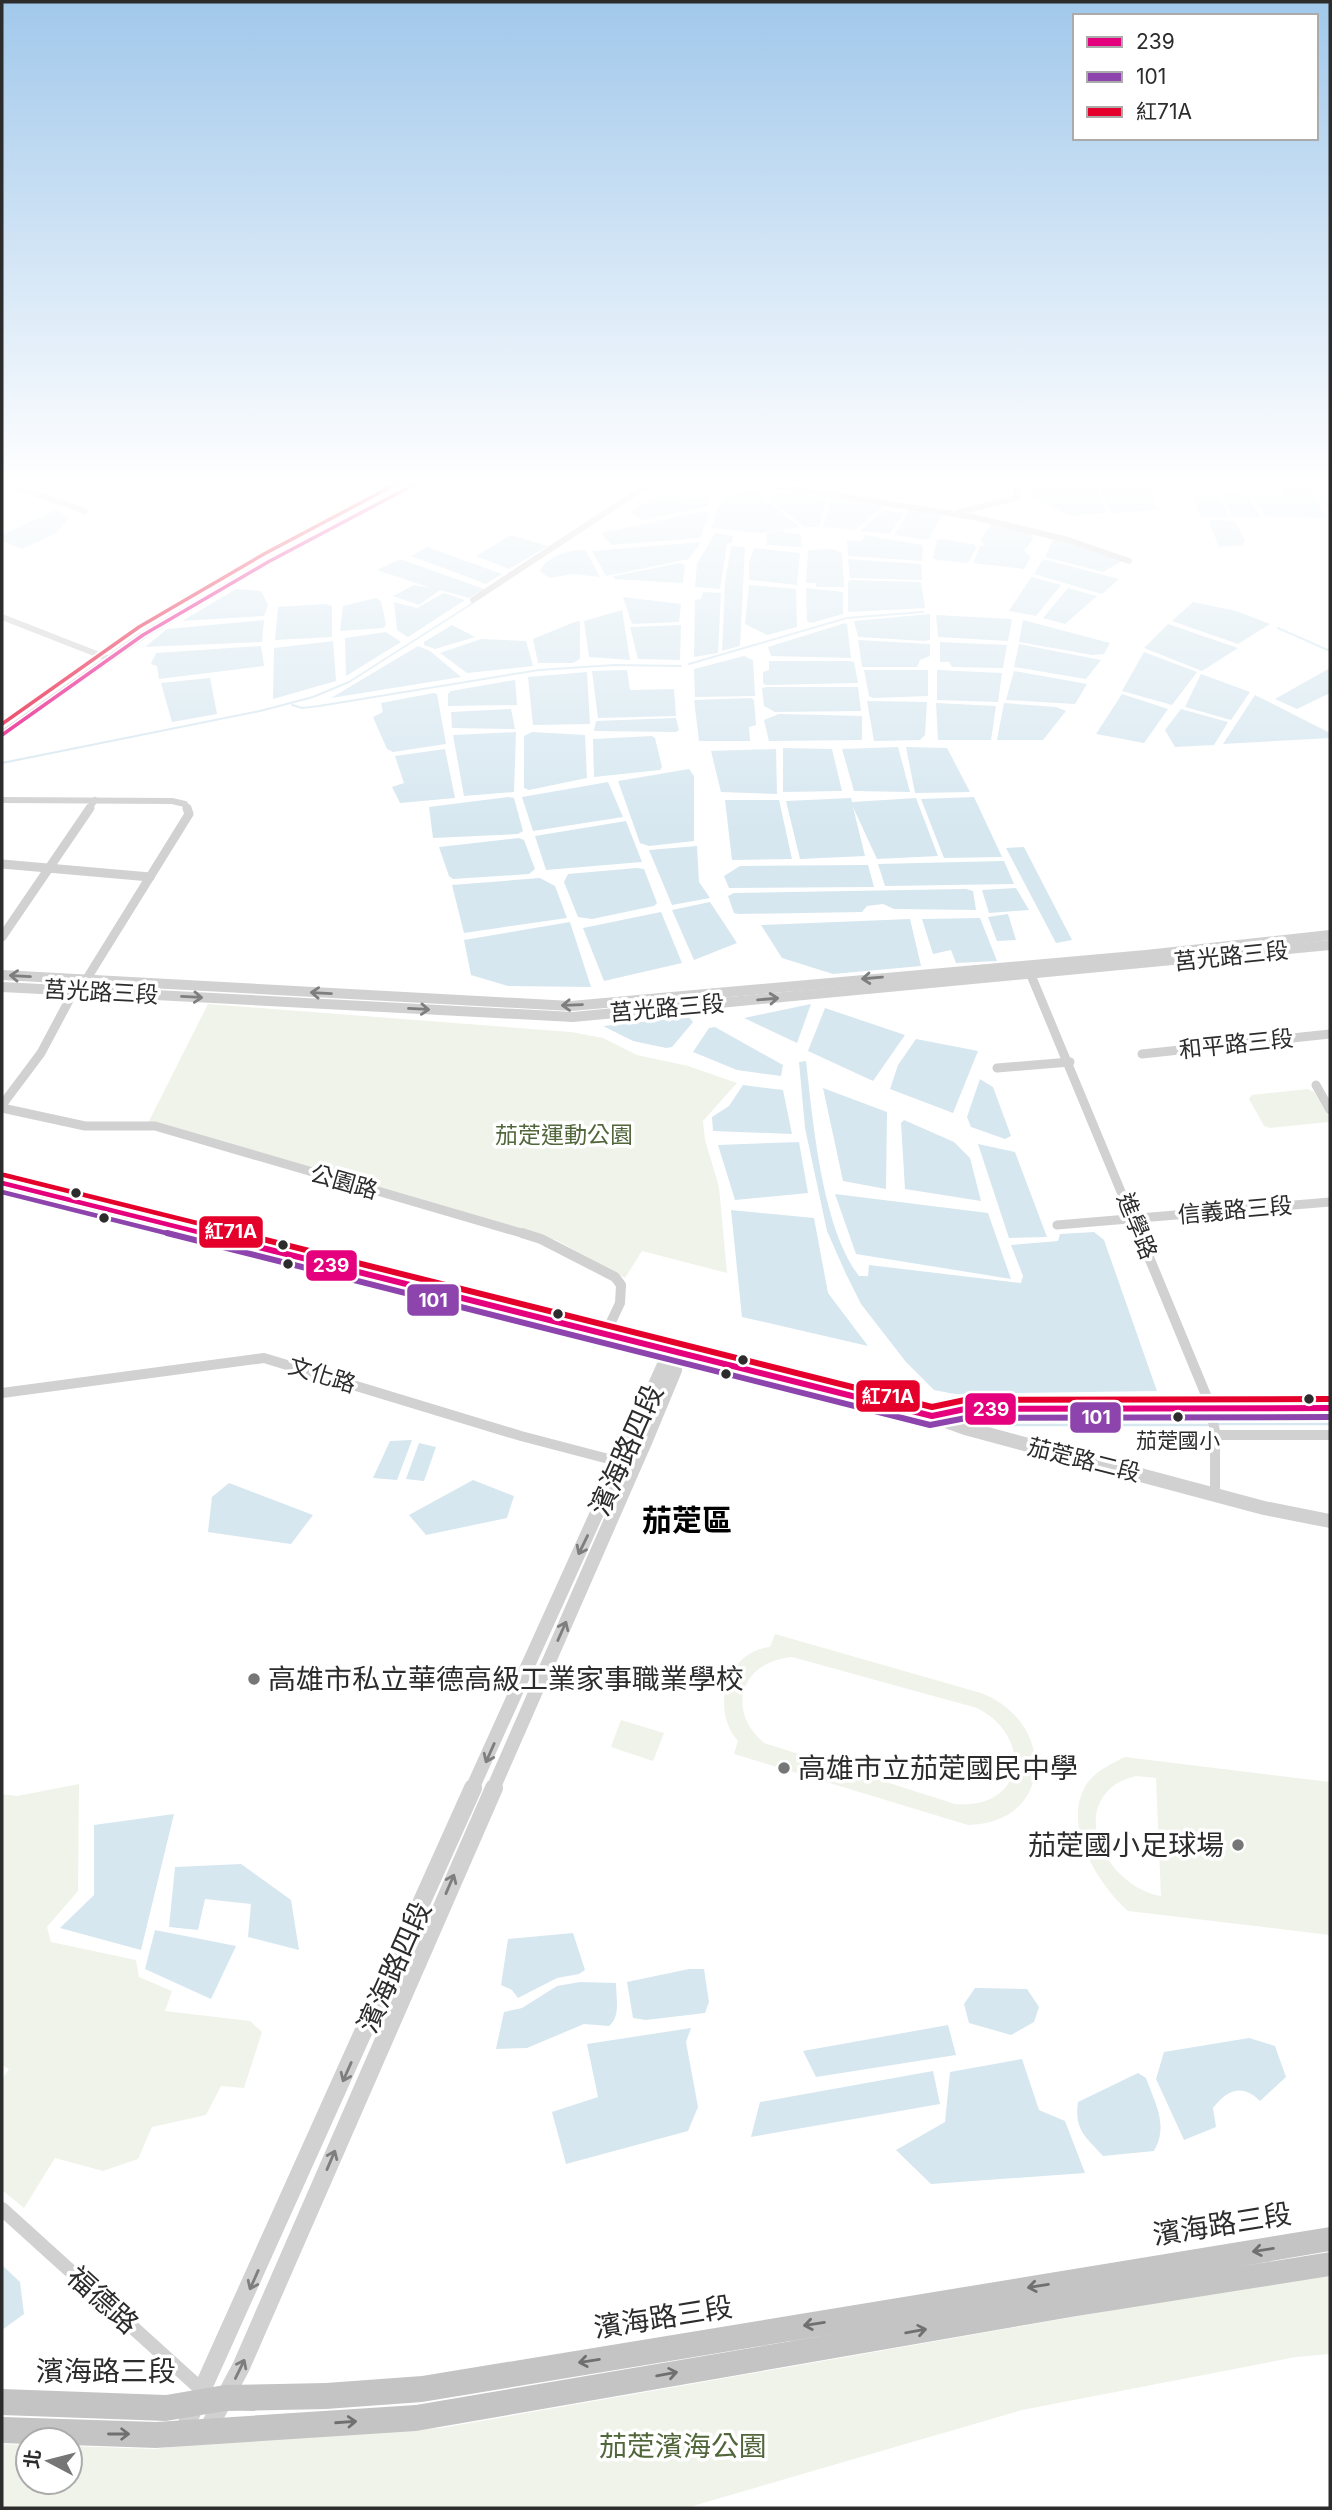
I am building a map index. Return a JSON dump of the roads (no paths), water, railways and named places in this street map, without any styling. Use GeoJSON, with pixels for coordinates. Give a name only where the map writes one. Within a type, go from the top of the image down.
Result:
{"type":"FeatureCollection","features":[{"type":"Feature","properties":{"kind":"main road"},"geometry":{"type":"LineString","coordinates":[[2,735],[107,658],[206,599]]}},
{"type":"Feature","properties":{"kind":"main road","name":"濱海路三段"},"geometry":{"type":"LineString","coordinates":[[2,2430],[156,2435],[196,2430],[416,2418],[1073,2292],[1330,2239]]}},
{"type":"Feature","properties":{"kind":"main road","name":"濱海路三段"},"geometry":{"type":"LineString","coordinates":[[2,2402],[166,2408],[209,2397],[326,2396],[422,2389],[1073,2292],[1330,2264]]}},
{"type":"Feature","properties":{"kind":"street"},"geometry":{"type":"LineString","coordinates":[[2,617],[107,658]]}},
{"type":"Feature","properties":{"kind":"street"},"geometry":{"type":"LineString","coordinates":[[2,800],[172,801],[185,804],[189,814],[86,980],[74,991],[41,1053],[2,1107]]}},
{"type":"Feature","properties":{"kind":"street"},"geometry":{"type":"LineString","coordinates":[[2,937],[95,800]]}},
{"type":"Feature","properties":{"kind":"street"},"geometry":{"type":"LineString","coordinates":[[2,864],[150,877]]}},
{"type":"Feature","properties":{"kind":"street","name":"莒光路三段"},"geometry":{"type":"LineString","coordinates":[[2,986],[573,1017],[808,995],[1330,936]]}},
{"type":"Feature","properties":{"kind":"street","name":"莒光路三段"},"geometry":{"type":"LineString","coordinates":[[2,975],[571,1006],[796,985],[1029,970],[1330,945]]}},
{"type":"Feature","properties":{"kind":"street","name":"進學路"},"geometry":{"type":"LineString","coordinates":[[1029,970],[1070,1062],[1213,1413],[1215,1494]]}},
{"type":"Feature","properties":{"kind":"street"},"geometry":{"type":"LineString","coordinates":[[796,985],[808,995]]}},
{"type":"Feature","properties":{"kind":"street","name":"和平路三段"},"geometry":{"type":"LineString","coordinates":[[1142,1054],[1330,1034]]}},
{"type":"Feature","properties":{"kind":"street"},"geometry":{"type":"LineString","coordinates":[[997,1068],[1070,1062]]}},
{"type":"Feature","properties":{"kind":"street"},"geometry":{"type":"LineString","coordinates":[[1316,1085],[1330,1110]]}},
{"type":"Feature","properties":{"kind":"street","name":"公園路"},"geometry":{"type":"LineString","coordinates":[[2,1107],[85,1126],[155,1126],[541,1239],[615,1277],[621,1285],[620,1303],[605,1335]]}},
{"type":"Feature","properties":{"kind":"street","name":"茄萣路二段"},"geometry":{"type":"LineString","coordinates":[[2,1183],[676,1352],[880,1407],[932,1416],[991,1436],[1264,1508],[1330,1521]]}},
{"type":"Feature","properties":{"kind":"street","name":"信義路三段"},"geometry":{"type":"LineString","coordinates":[[1056,1225],[1330,1202]]}},
{"type":"Feature","properties":{"kind":"street","name":"濱海路四段"},"geometry":{"type":"LineString","coordinates":[[196,2430],[627,1464],[675,1370],[676,1352]]}},
{"type":"Feature","properties":{"kind":"street","name":"文化路"},"geometry":{"type":"LineString","coordinates":[[2,1393],[264,1358],[533,1440],[605,1461],[627,1464]]}},
{"type":"Feature","properties":{"kind":"street"},"geometry":{"type":"LineString","coordinates":[[932,1416],[965,1409],[1213,1413],[1330,1408]]}},
{"type":"Feature","properties":{"kind":"street"},"geometry":{"type":"LineString","coordinates":[[1215,1433],[1330,1435]]}},
{"type":"Feature","properties":{"kind":"street","name":"濱海路四段"},"geometry":{"type":"LineString","coordinates":[[196,2430],[627,1464]]}},
{"type":"Feature","properties":{"kind":"street","name":"福德路"},"geometry":{"type":"LineString","coordinates":[[2,2209],[209,2397]]}},
{"type":"Feature","properties":{"kind":"waterway"},"geometry":{"type":"LineString","coordinates":[[2,763],[260,711],[313,697],[349,682],[473,603]]}},
{"type":"Feature","properties":{"kind":"waterway"},"geometry":{"type":"LineString","coordinates":[[689,664],[847,618],[923,612]]}},
{"type":"Feature","properties":{"kind":"waterway"},"geometry":{"type":"LineString","coordinates":[[1278,628],[1330,651]]}},
{"type":"Feature","properties":{"kind":"waterway"},"geometry":{"type":"LineString","coordinates":[[292,705],[302,708],[319,706],[539,670],[614,665],[681,666]]}},
{"type":"Feature","properties":{"kind":"waterway"},"geometry":{"type":"LineString","coordinates":[[1219,1424],[1330,1424]]}},
{"type":"Feature","properties":{"kind":"waterway"},"geometry":{"type":"LineString","coordinates":[[1005,1425],[1208,1425]]}},
{"type":"Feature","properties":{"kind":"place","name":"茄萣國小"},"geometry":{"type":"Point","coordinates":[1178,1417]}},
{"type":"Feature","properties":{"kind":"place","name":"高雄市私立華德高級工業家事職業學校"},"geometry":{"type":"Point","coordinates":[254,1679]}},
{"type":"Feature","properties":{"kind":"place","name":"高雄市立茄萣國民中學"},"geometry":{"type":"Point","coordinates":[784,1768]}},
{"type":"Feature","properties":{"kind":"place","name":"茄萣國小足球場"},"geometry":{"type":"Point","coordinates":[1238,1845]}},
{"type":"Feature","properties":{"kind":"district","name":"茄萣區"},"geometry":{"type":"Point","coordinates":[687,1520]}},
{"type":"Feature","properties":{"kind":"park label","name":"茄萣運動公園"},"geometry":{"type":"Point","coordinates":[564,1135]}},
{"type":"Feature","properties":{"kind":"park label","name":"茄萣濱海公園"},"geometry":{"type":"Point","coordinates":[683,2446]}}]}
